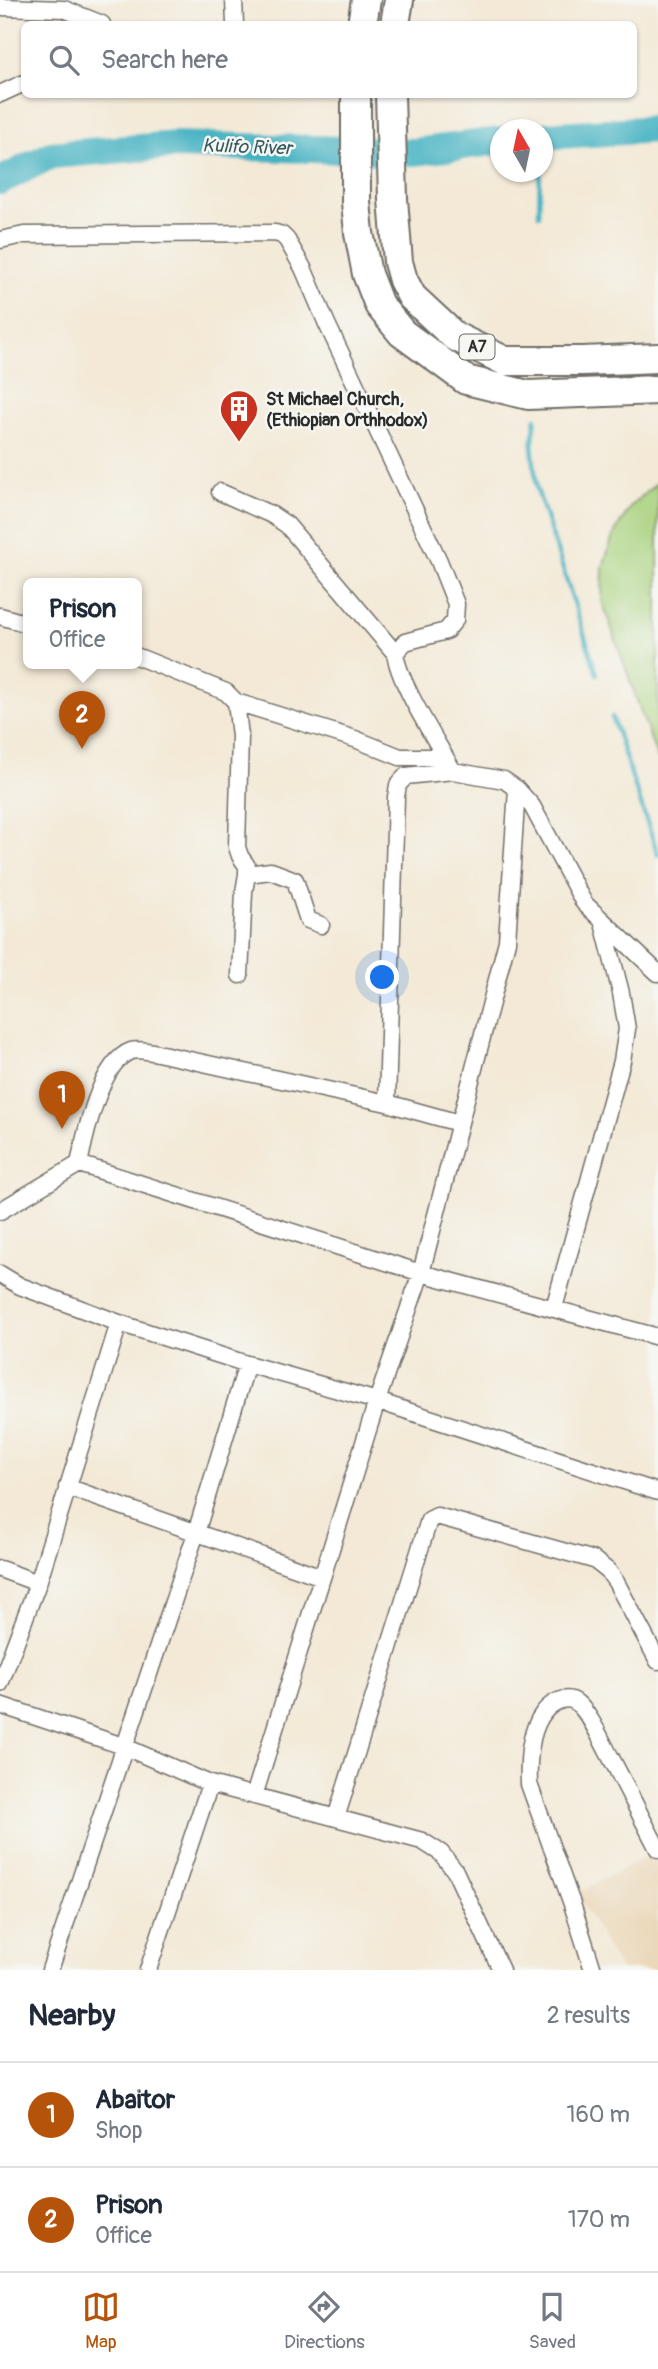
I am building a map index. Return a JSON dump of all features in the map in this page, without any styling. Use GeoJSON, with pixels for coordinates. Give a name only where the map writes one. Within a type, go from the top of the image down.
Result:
{"type":"FeatureCollection","features":[{"type":"Feature","properties":{"kind":"highway"},"geometry":{"type":"LineString","coordinates":[[362,21],[366,0]]}},
{"type":"Feature","properties":{"kind":"highway"},"geometry":{"type":"LineString","coordinates":[[396,21],[399,0]]}},
{"type":"Feature","properties":{"kind":"highway","name":"A7"},"geometry":{"type":"LineString","coordinates":[[356,98],[356,202],[367,274],[379,305],[402,333],[466,380],[528,394],[658,390]]}},
{"type":"Feature","properties":{"kind":"highway","name":"A7"},"geometry":{"type":"LineString","coordinates":[[390,98],[398,262],[412,297],[454,336],[505,361],[658,358]]}},
{"type":"Feature","properties":{"kind":"street"},"geometry":{"type":"LineString","coordinates":[[234,0],[234,21]]}},
{"type":"Feature","properties":{"kind":"street"},"geometry":{"type":"LineString","coordinates":[[0,7],[64,9],[94,21]]}},
{"type":"Feature","properties":{"kind":"street"},"geometry":{"type":"LineString","coordinates":[[0,94],[21,84]]}},
{"type":"Feature","properties":{"kind":"street"},"geometry":{"type":"LineString","coordinates":[[0,240],[24,235],[275,233],[287,240],[303,268],[439,561],[456,604],[455,620],[446,631],[405,642],[396,653]]}},
{"type":"Feature","properties":{"kind":"street"},"geometry":{"type":"LineString","coordinates":[[220,492],[288,525],[396,653],[397,666],[449,764]]}},
{"type":"Feature","properties":{"kind":"street"},"geometry":{"type":"LineString","coordinates":[[0,616],[23,623]]}},
{"type":"Feature","properties":{"kind":"street"},"geometry":{"type":"LineString","coordinates":[[142,658],[226,692],[236,702],[355,739],[400,757],[449,764],[504,780],[517,789],[532,806],[584,903],[658,973]]}},
{"type":"Feature","properties":{"kind":"street"},"geometry":{"type":"LineString","coordinates":[[236,702],[240,736],[237,847],[247,866],[240,975]]}},
{"type":"Feature","properties":{"kind":"street"},"geometry":{"type":"LineString","coordinates":[[387,1103],[398,785],[406,776],[449,764]]}},
{"type":"Feature","properties":{"kind":"street"},"geometry":{"type":"LineString","coordinates":[[254,1796],[377,1401],[421,1273],[507,941],[517,789]]}},
{"type":"Feature","properties":{"kind":"street"},"geometry":{"type":"LineString","coordinates":[[247,874],[271,871],[295,880],[308,920],[321,925]]}},
{"type":"Feature","properties":{"kind":"street"},"geometry":{"type":"LineString","coordinates":[[554,1308],[622,1061],[627,1029],[603,922]]}},
{"type":"Feature","properties":{"kind":"street"},"geometry":{"type":"LineString","coordinates":[[0,1211],[79,1164],[93,1103],[117,1061],[131,1051],[153,1052],[387,1103],[459,1123]]}},
{"type":"Feature","properties":{"kind":"street"},"geometry":{"type":"LineString","coordinates":[[79,1164],[421,1273],[658,1337]]}},
{"type":"Feature","properties":{"kind":"street"},"geometry":{"type":"LineString","coordinates":[[0,1274],[20,1286],[119,1323],[247,1364],[377,1401],[658,1492]]}},
{"type":"Feature","properties":{"kind":"street"},"geometry":{"type":"LineString","coordinates":[[0,1684],[38,1583],[119,1323]]}},
{"type":"Feature","properties":{"kind":"street"},"geometry":{"type":"LineString","coordinates":[[50,1970],[196,1533],[247,1364]]}},
{"type":"Feature","properties":{"kind":"street"},"geometry":{"type":"LineString","coordinates":[[67,1487],[321,1577]]}},
{"type":"Feature","properties":{"kind":"street"},"geometry":{"type":"LineString","coordinates":[[336,1818],[429,1520],[437,1516],[594,1560],[608,1571],[616,1582],[658,1661]]}},
{"type":"Feature","properties":{"kind":"street"},"geometry":{"type":"LineString","coordinates":[[0,1569],[38,1583]]}},
{"type":"Feature","properties":{"kind":"street"},"geometry":{"type":"LineString","coordinates":[[593,1970],[529,1784],[528,1765],[533,1733],[545,1711],[559,1700],[576,1702],[596,1729],[658,1849]]}},
{"type":"Feature","properties":{"kind":"street"},"geometry":{"type":"LineString","coordinates":[[0,1705],[123,1746],[210,1784],[422,1841],[441,1853],[455,1871],[501,1970]]}},
{"type":"Feature","properties":{"kind":"street"},"geometry":{"type":"LineString","coordinates":[[148,1970],[210,1784]]}},
{"type":"Feature","properties":{"kind":"shaded area"},"geometry":{"type":"Polygon","coordinates":[[[651,1854],[658,1867],[658,1970],[620,1970],[577,1893],[651,1854]]]}},
{"type":"Feature","properties":{"kind":"green space"},"geometry":{"type":"Polygon","coordinates":[[[658,482],[658,760],[602,601],[603,567],[613,536],[631,506],[658,482]]]}},
{"type":"Feature","properties":{"kind":"waterway","name":"Kulifo River"},"geometry":{"type":"LineString","coordinates":[[553,135],[658,129]]}},
{"type":"Feature","properties":{"kind":"waterway","name":"Kulifo River"},"geometry":{"type":"LineString","coordinates":[[0,181],[51,155],[176,145],[414,152],[490,142]]}},
{"type":"Feature","properties":{"kind":"waterway"},"geometry":{"type":"LineString","coordinates":[[539,215],[540,182]]}},
{"type":"Feature","properties":{"kind":"waterway"},"geometry":{"type":"LineString","coordinates":[[536,418],[532,446],[537,489],[597,674]]}},
{"type":"Feature","properties":{"kind":"waterway"},"geometry":{"type":"LineString","coordinates":[[612,717],[658,855]]}},
{"type":"Feature","properties":{"kind":"place","name":"St Michael Church, (Ethiopian Orthhodox)"},"geometry":{"type":"Point","coordinates":[239,443]}},
{"type":"Feature","properties":{"kind":"place","name":"Prison"},"geometry":{"type":"Point","coordinates":[82,749]}},
{"type":"Feature","properties":{"kind":"place","name":"Abaitor"},"geometry":{"type":"Point","coordinates":[62,1129]}}]}
